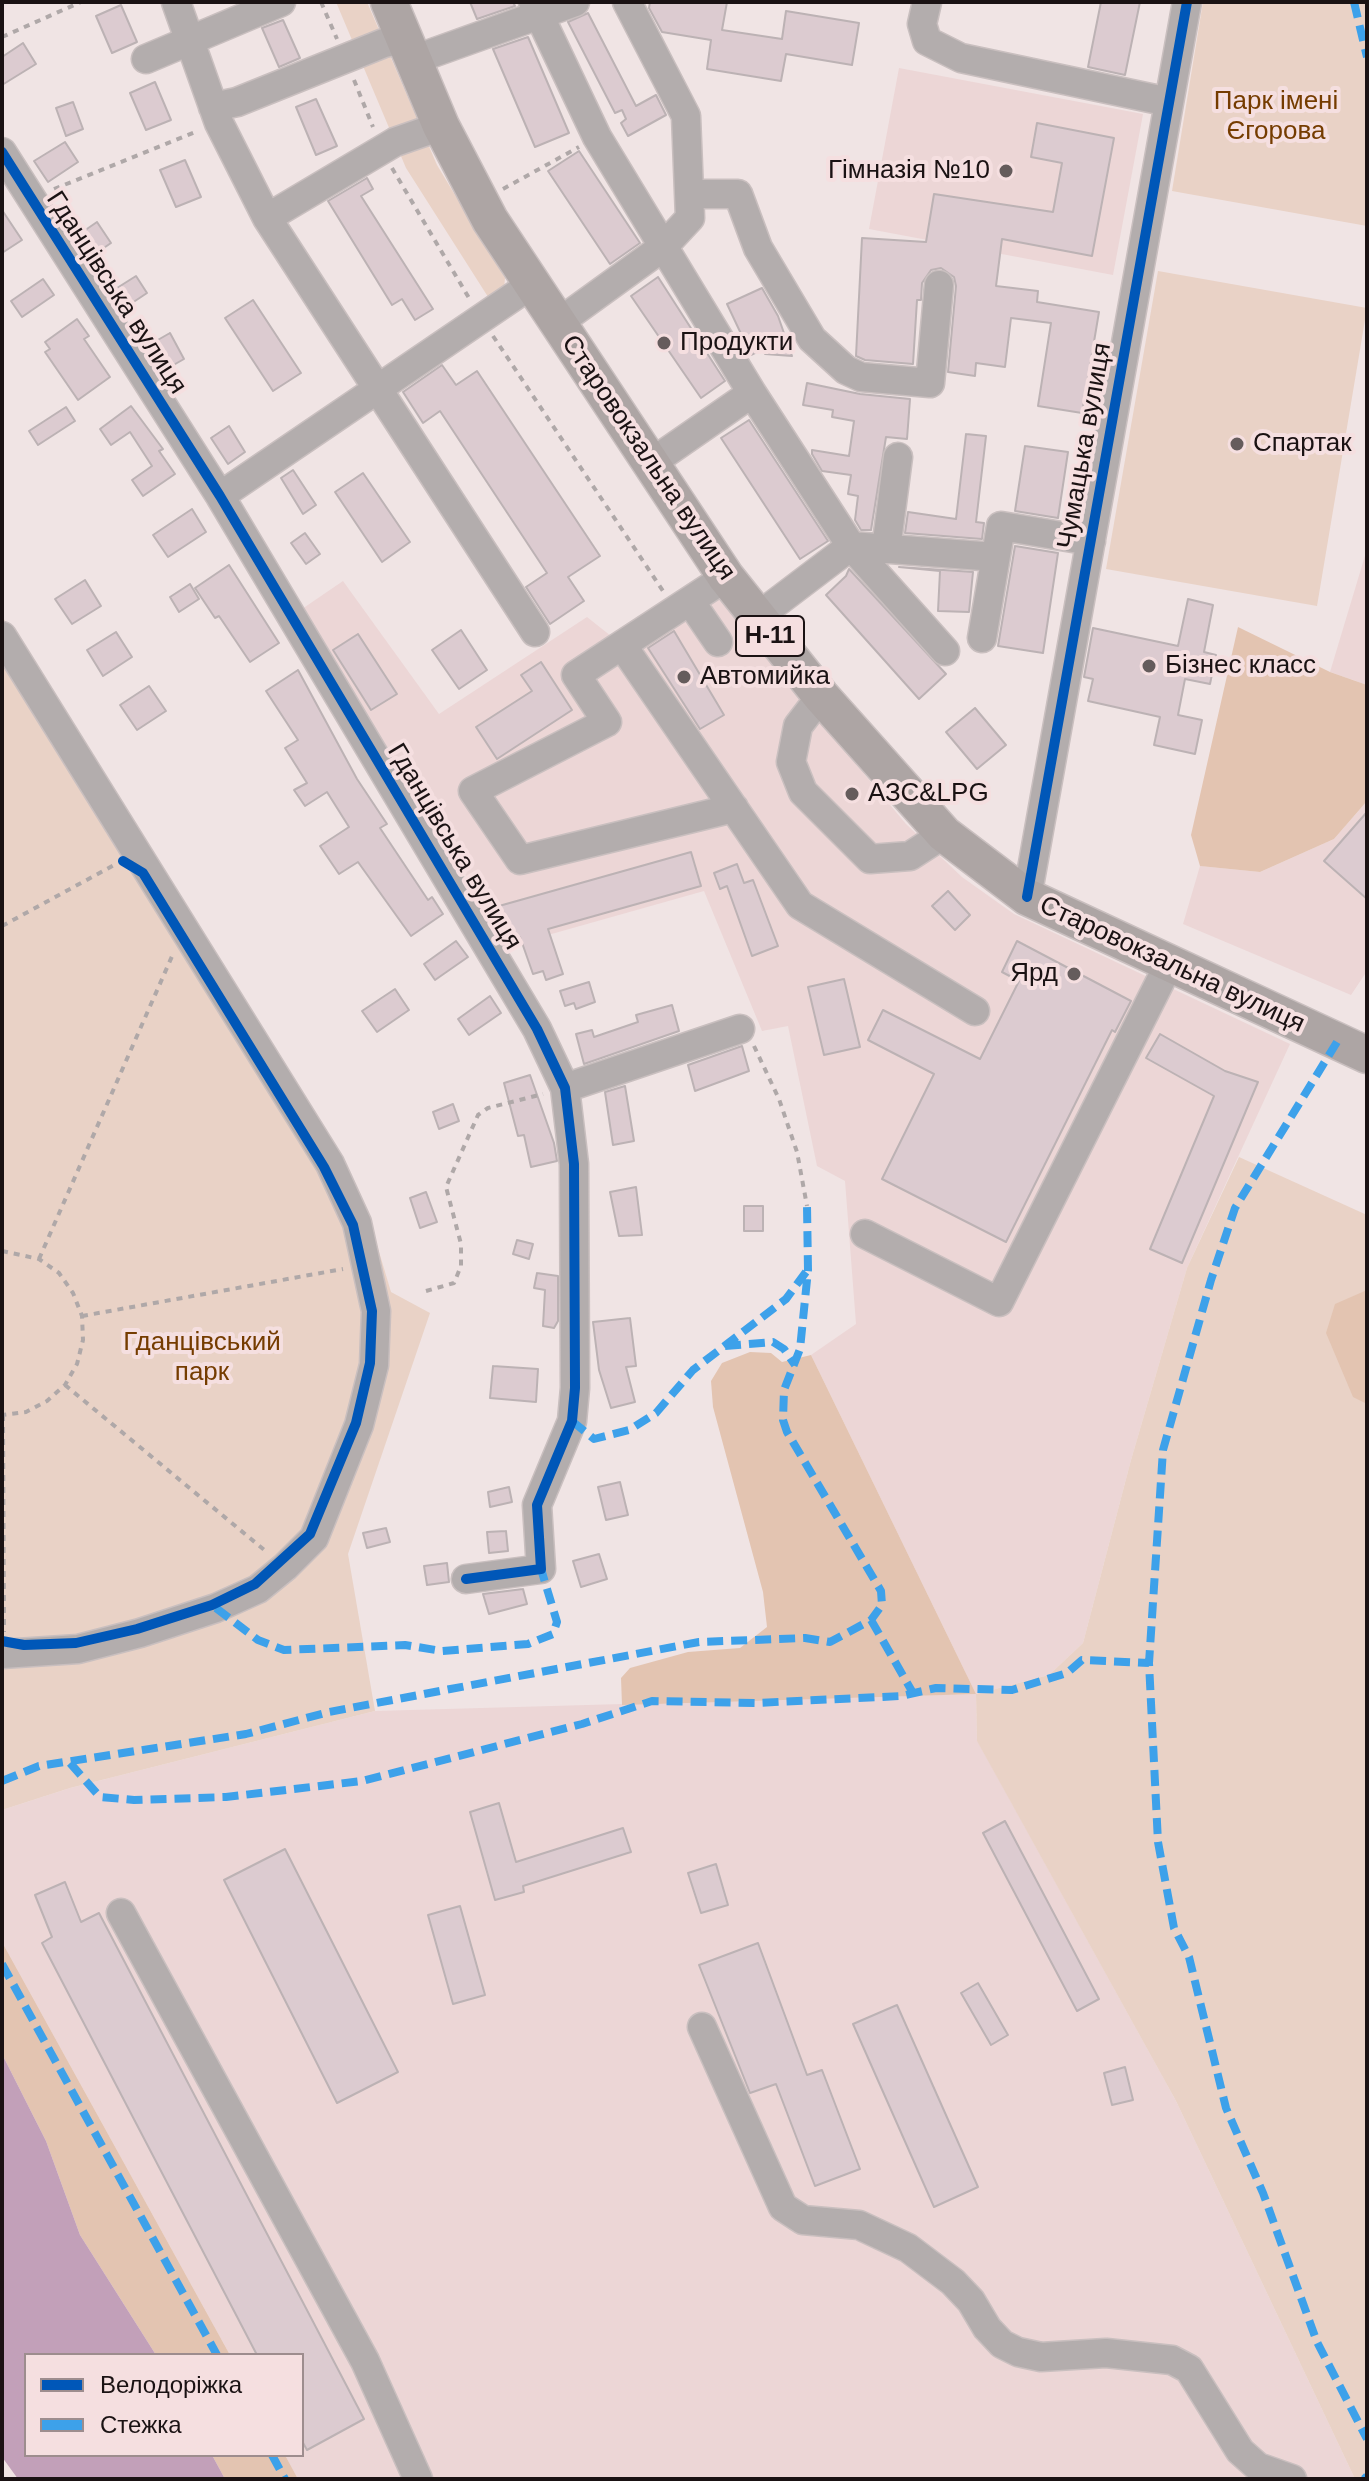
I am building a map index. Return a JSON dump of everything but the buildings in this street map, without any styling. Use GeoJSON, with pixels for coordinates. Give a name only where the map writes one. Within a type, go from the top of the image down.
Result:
{"type":"FeatureCollection","features":[{"type":"Feature","properties":{"kind":"main road","name":"Старовокзальна вулиця"},"geometry":{"type":"LineString","coordinates":[[389,2],[441,126],[480,202],[726,577],[821,696],[944,834],[1027,897],[1367,1055]]}},
{"type":"Feature","properties":{"kind":"street"},"geometry":{"type":"LineString","coordinates":[[176,2],[216,115],[267,218],[535,632]]}},
{"type":"Feature","properties":{"kind":"street"},"geometry":{"type":"LineString","coordinates":[[146,59],[281,2]]}},
{"type":"Feature","properties":{"kind":"street"},"geometry":{"type":"LineString","coordinates":[[216,115],[237,102],[384,43],[409,50],[536,9],[575,2]]}},
{"type":"Feature","properties":{"kind":"street"},"geometry":{"type":"LineString","coordinates":[[558,323],[663,247],[690,218],[686,116],[627,2]]}},
{"type":"Feature","properties":{"kind":"street"},"geometry":{"type":"LineString","coordinates":[[927,2],[922,24],[927,41],[961,58],[1169,102]]}},
{"type":"Feature","properties":{"kind":"street","name":"Чумацька вулиця"},"geometry":{"type":"LineString","coordinates":[[1027,897],[1187,2]]}},
{"type":"Feature","properties":{"kind":"street"},"geometry":{"type":"LineString","coordinates":[[536,9],[597,137],[752,393],[851,546],[945,651]]}},
{"type":"Feature","properties":{"kind":"street"},"geometry":{"type":"LineString","coordinates":[[267,218],[395,142],[441,126]]}},
{"type":"Feature","properties":{"kind":"street","name":"Гданцівська вулиця"},"geometry":{"type":"LineString","coordinates":[[2,152],[220,496],[537,1029],[565,1088],[574,1164],[575,1388],[572,1421],[537,1505],[541,1569],[466,1579]]}},
{"type":"Feature","properties":{"kind":"street"},"geometry":{"type":"LineString","coordinates":[[689,194],[738,194],[758,248],[812,339],[846,370],[861,377],[930,383],[939,285]]}},
{"type":"Feature","properties":{"kind":"street"},"geometry":{"type":"LineString","coordinates":[[220,496],[532,284]]}},
{"type":"Feature","properties":{"kind":"street"},"geometry":{"type":"LineString","coordinates":[[651,463],[752,393]]}},
{"type":"Feature","properties":{"kind":"street"},"geometry":{"type":"LineString","coordinates":[[886,549],[898,457]]}},
{"type":"Feature","properties":{"kind":"street"},"geometry":{"type":"LineString","coordinates":[[982,638],[1001,526],[1091,541]]}},
{"type":"Feature","properties":{"kind":"street"},"geometry":{"type":"LineString","coordinates":[[756,618],[851,546],[995,557]]}},
{"type":"Feature","properties":{"kind":"street"},"geometry":{"type":"LineString","coordinates":[[726,577],[576,675],[607,722],[473,791],[520,860],[734,808]]}},
{"type":"Feature","properties":{"kind":"street"},"geometry":{"type":"LineString","coordinates":[[690,601],[718,642]]}},
{"type":"Feature","properties":{"kind":"street"},"geometry":{"type":"LineString","coordinates":[[2,636],[330,1164],[357,1223],[376,1311],[374,1365],[359,1425],[314,1538],[285,1567],[258,1589],[216,1608],[140,1633],[78,1649],[5,1645]]}},
{"type":"Feature","properties":{"kind":"street"},"geometry":{"type":"LineString","coordinates":[[622,645],[800,905],[975,1011]]}},
{"type":"Feature","properties":{"kind":"street"},"geometry":{"type":"LineString","coordinates":[[821,696],[798,726],[791,762],[803,792],[870,859],[910,856],[944,834]]}},
{"type":"Feature","properties":{"kind":"street"},"geometry":{"type":"LineString","coordinates":[[865,1234],[999,1302],[1170,962]]}},
{"type":"Feature","properties":{"kind":"street"},"geometry":{"type":"LineString","coordinates":[[565,1088],[740,1029]]}},
{"type":"Feature","properties":{"kind":"street"},"geometry":{"type":"LineString","coordinates":[[121,1913],[365,2361],[418,2479]]}},
{"type":"Feature","properties":{"kind":"street"},"geometry":{"type":"LineString","coordinates":[[702,2027],[783,2207],[803,2220],[859,2225],[908,2248],[953,2282],[1002,2344],[1018,2352],[1041,2357],[1106,2353],[1172,2360],[1189,2369],[1240,2451],[1258,2467],[1292,2479]]}},
{"type":"Feature","properties":{"kind":"path"},"geometry":{"type":"LineString","coordinates":[[2,37],[81,2]]}},
{"type":"Feature","properties":{"kind":"path"},"geometry":{"type":"LineString","coordinates":[[29,199],[216,115]]}},
{"type":"Feature","properties":{"kind":"path"},"geometry":{"type":"LineString","coordinates":[[480,202],[597,137]]}},
{"type":"Feature","properties":{"kind":"path"},"geometry":{"type":"LineString","coordinates":[[2,926],[138,852]]}},
{"type":"Feature","properties":{"kind":"path"},"geometry":{"type":"LineString","coordinates":[[39,1259],[184,927]]}},
{"type":"Feature","properties":{"kind":"path"},"geometry":{"type":"LineString","coordinates":[[740,1029],[748,1035],[779,1099],[797,1152],[807,1206]]}},
{"type":"Feature","properties":{"kind":"path"},"geometry":{"type":"LineString","coordinates":[[426,1291],[454,1283],[461,1266],[461,1244],[446,1187],[478,1115],[488,1108],[565,1088]]}},
{"type":"Feature","properties":{"kind":"path"},"geometry":{"type":"LineString","coordinates":[[2,1251],[39,1259],[59,1273],[73,1293],[82,1316],[83,1340],[77,1364],[65,1385],[47,1401],[26,1412],[2,1415],[5,1645]]}},
{"type":"Feature","properties":{"kind":"path"},"geometry":{"type":"LineString","coordinates":[[82,1316],[367,1265]]}},
{"type":"Feature","properties":{"kind":"path"},"geometry":{"type":"LineString","coordinates":[[65,1385],[285,1567]]}},
{"type":"Feature","properties":{"kind":"shaded area","name":"Гімназія №10"},"geometry":{"type":"Polygon","coordinates":[[[899,68],[1143,114],[1113,275],[869,229],[899,68]]]}},
{"type":"Feature","properties":{"kind":"shaded area"},"geometry":{"type":"Polygon","coordinates":[[[1367,549],[1367,685],[1330,672],[1367,549]]]}},
{"type":"Feature","properties":{"kind":"shaded area"},"geometry":{"type":"Polygon","coordinates":[[[710,578],[755,643],[906,824],[962,877],[1014,914],[1290,1044],[1187,1268],[1131,1460],[1083,1643],[1049,1675],[976,1694],[811,1355],[856,1324],[845,1181],[817,1166],[788,1026],[762,1031],[704,891],[509,946],[302,609],[343,581],[439,714],[587,617],[616,640],[710,578]]]}},
{"type":"Feature","properties":{"kind":"shaded area"},"geometry":{"type":"Polygon","coordinates":[[[1238,627],[1330,672],[1367,685],[1367,801],[1334,839],[1260,872],[1200,866],[1191,835],[1238,627]]]}},
{"type":"Feature","properties":{"kind":"shaded area"},"geometry":{"type":"Polygon","coordinates":[[[1367,801],[1367,971],[1351,995],[1183,924],[1200,866],[1260,872],[1334,839],[1367,801]]]}},
{"type":"Feature","properties":{"kind":"shaded area"},"geometry":{"type":"Polygon","coordinates":[[[1367,1290],[1367,1404],[1353,1397],[1326,1333],[1335,1304],[1367,1290]]]}},
{"type":"Feature","properties":{"kind":"shaded area"},"geometry":{"type":"Polygon","coordinates":[[[750,1352],[771,1353],[782,1362],[811,1355],[976,1694],[622,1705],[621,1678],[630,1668],[688,1652],[740,1648],[767,1627],[763,1592],[713,1407],[711,1381],[722,1363],[750,1352]]]}},
{"type":"Feature","properties":{"kind":"shaded area"},"geometry":{"type":"Polygon","coordinates":[[[976,1694],[977,1740],[1176,2101],[1355,2479],[298,2479],[286,2457],[304,2457],[304,2353],[229,2353],[2,1942],[2,1810],[70,1788],[375,1711],[976,1694]]]}},
{"type":"Feature","properties":{"kind":"shaded area"},"geometry":{"type":"Polygon","coordinates":[[[2,1942],[229,2353],[155,2353],[80,2235],[46,2141],[2,2054],[2,1942]]]}},
{"type":"Feature","properties":{"kind":"shaded area"},"geometry":{"type":"Polygon","coordinates":[[[2,2054],[46,2141],[80,2235],[155,2353],[24,2353],[24,2457],[213,2457],[225,2479],[18,2479],[2,2457],[2,2054]]]}},
{"type":"Feature","properties":{"kind":"shaded area"},"geometry":{"type":"Polygon","coordinates":[[[213,2457],[286,2457],[298,2479],[225,2479],[213,2457]]]}},
{"type":"Feature","properties":{"kind":"green space"},"geometry":{"type":"Polygon","coordinates":[[[336,2],[367,2],[437,165],[505,278],[504,289],[490,300],[406,168],[336,2]]]}},
{"type":"Feature","properties":{"kind":"green space","name":"Парк імені Єгорова"},"geometry":{"type":"Polygon","coordinates":[[[1203,2],[1367,2],[1367,226],[1172,191],[1203,2]]]}},
{"type":"Feature","properties":{"kind":"green space","name":"Спартак"},"geometry":{"type":"Polygon","coordinates":[[[1158,271],[1367,308],[1317,606],[1106,569],[1158,271]]]}},
{"type":"Feature","properties":{"kind":"green space","name":"Гданцівський парк"},"geometry":{"type":"Polygon","coordinates":[[[2,616],[341,1159],[369,1218],[391,1292],[430,1313],[348,1554],[375,1711],[70,1788],[2,1810],[2,616]]]}},
{"type":"Feature","properties":{"kind":"green space"},"geometry":{"type":"Polygon","coordinates":[[[1239,1157],[1367,1215],[1367,2479],[1355,2479],[1176,2101],[977,1741],[976,1694],[1049,1675],[1083,1643],[1131,1460],[1187,1268],[1239,1157]]]}},
{"type":"Feature","properties":{"kind":"marked path"},"geometry":{"type":"LineString","coordinates":[[1354,2],[1367,57]]}},
{"type":"Feature","properties":{"kind":"marked path"},"geometry":{"type":"LineString","coordinates":[[1337,1042],[1235,1208],[1211,1280],[1163,1450],[1149,1663],[1158,1842],[1174,1928],[1189,1957],[1226,2108],[1263,2193],[1317,2342],[1367,2439]]}},
{"type":"Feature","properties":{"kind":"marked path"},"geometry":{"type":"LineString","coordinates":[[2,1781],[39,1766],[246,1734],[329,1712],[699,1642],[805,1638],[830,1642],[871,1620],[882,1605],[881,1591],[787,1432],[783,1420],[784,1390],[800,1349],[808,1270],[807,1206]]}},
{"type":"Feature","properties":{"kind":"marked path"},"geometry":{"type":"LineString","coordinates":[[572,1421],[594,1439],[629,1430],[656,1413],[693,1370],[786,1299],[806,1272]]}},
{"type":"Feature","properties":{"kind":"marked path"},"geometry":{"type":"LineString","coordinates":[[725,1346],[773,1342],[784,1349],[795,1365]]}},
{"type":"Feature","properties":{"kind":"marked path"},"geometry":{"type":"LineString","coordinates":[[216,1608],[258,1640],[284,1650],[405,1645],[442,1651],[528,1644],[553,1634],[557,1622],[541,1569]]}},
{"type":"Feature","properties":{"kind":"marked path"},"geometry":{"type":"LineString","coordinates":[[871,1620],[913,1693]]}},
{"type":"Feature","properties":{"kind":"marked path"},"geometry":{"type":"LineString","coordinates":[[70,1763],[100,1797],[134,1800],[226,1797],[362,1781],[582,1724],[652,1701],[755,1703],[901,1696],[936,1688],[1012,1690],[1067,1673],[1082,1660],[1149,1663]]}},
{"type":"Feature","properties":{"kind":"marked path"},"geometry":{"type":"LineString","coordinates":[[2,1964],[216,2353]]}},
{"type":"Feature","properties":{"kind":"marked path"},"geometry":{"type":"LineString","coordinates":[[273,2457],[285,2479]]}},
{"type":"Feature","properties":{"kind":"marked path"},"geometry":{"type":"LineString","coordinates":[[1364,2479],[1367,2476]]}},
{"type":"Feature","properties":{"kind":"cycle path"},"geometry":{"type":"LineString","coordinates":[[1027,897],[1187,2]]}},
{"type":"Feature","properties":{"kind":"cycle path"},"geometry":{"type":"LineString","coordinates":[[2,152],[220,496],[537,1029],[565,1088],[574,1164],[575,1388],[572,1421],[537,1505],[541,1569],[466,1579]]}},
{"type":"Feature","properties":{"kind":"cycle path"},"geometry":{"type":"LineString","coordinates":[[2,1641],[24,1645],[76,1643],[137,1629],[212,1605],[255,1584],[310,1534],[356,1423],[370,1363],[372,1311],[353,1225],[324,1167],[143,873],[123,861]]}},
{"type":"Feature","properties":{"kind":"place","name":"Гімназія №10"},"geometry":{"type":"Point","coordinates":[1006,171]}},
{"type":"Feature","properties":{"kind":"place","name":"Продукти"},"geometry":{"type":"Point","coordinates":[664,343]}},
{"type":"Feature","properties":{"kind":"place","name":"Спартак"},"geometry":{"type":"Point","coordinates":[1237,444]}},
{"type":"Feature","properties":{"kind":"place","name":"Бізнес класс"},"geometry":{"type":"Point","coordinates":[1149,666]}},
{"type":"Feature","properties":{"kind":"place","name":"Автомийка"},"geometry":{"type":"Point","coordinates":[684,677]}},
{"type":"Feature","properties":{"kind":"place","name":"АЗС&LPG"},"geometry":{"type":"Point","coordinates":[852,794]}},
{"type":"Feature","properties":{"kind":"place","name":"Ярд"},"geometry":{"type":"Point","coordinates":[1074,974]}}]}
